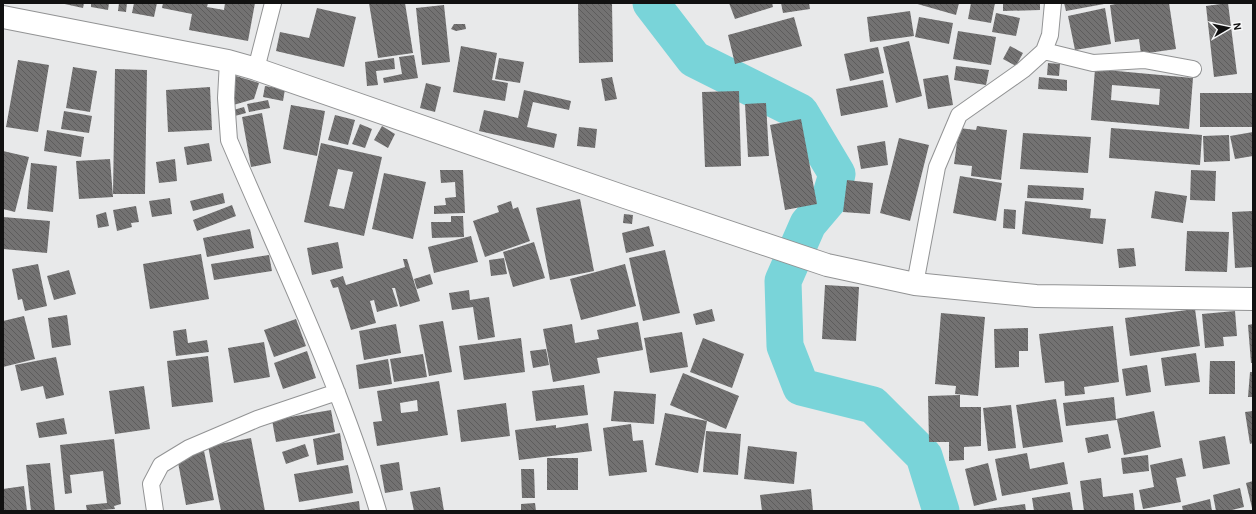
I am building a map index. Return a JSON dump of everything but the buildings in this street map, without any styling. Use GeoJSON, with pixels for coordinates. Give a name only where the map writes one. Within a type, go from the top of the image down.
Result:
{"type":"FeatureCollection","features":[{"type":"Feature","properties":{"kind":"street"},"geometry":{"type":"LineString","coordinates":[[256,69],[273,3]]}},
{"type":"Feature","properties":{"kind":"street"},"geometry":{"type":"LineString","coordinates":[[915,284],[937,167],[959,115],[1023,70],[1044,50],[1050,35],[1053,3]]}},
{"type":"Feature","properties":{"kind":"street"},"geometry":{"type":"LineString","coordinates":[[3,17],[228,61],[256,69],[617,195],[762,242],[827,265],[915,284],[1036,296],[1253,299]]}},
{"type":"Feature","properties":{"kind":"street"},"geometry":{"type":"LineString","coordinates":[[1044,50],[1093,63],[1144,60],[1193,69]]}},
{"type":"Feature","properties":{"kind":"street"},"geometry":{"type":"LineString","coordinates":[[228,61],[226,98],[229,140],[337,392],[378,511]]}},
{"type":"Feature","properties":{"kind":"street"},"geometry":{"type":"LineString","coordinates":[[154,511],[151,484],[161,465],[188,448],[257,419],[337,392]]}},
{"type":"Feature","properties":{"kind":"waterway"},"geometry":{"type":"LineString","coordinates":[[651,3],[694,59],[800,112],[837,174],[830,198],[808,224],[783,281],[785,346],[801,387],[873,405],[924,456],[941,511]]}}]}
